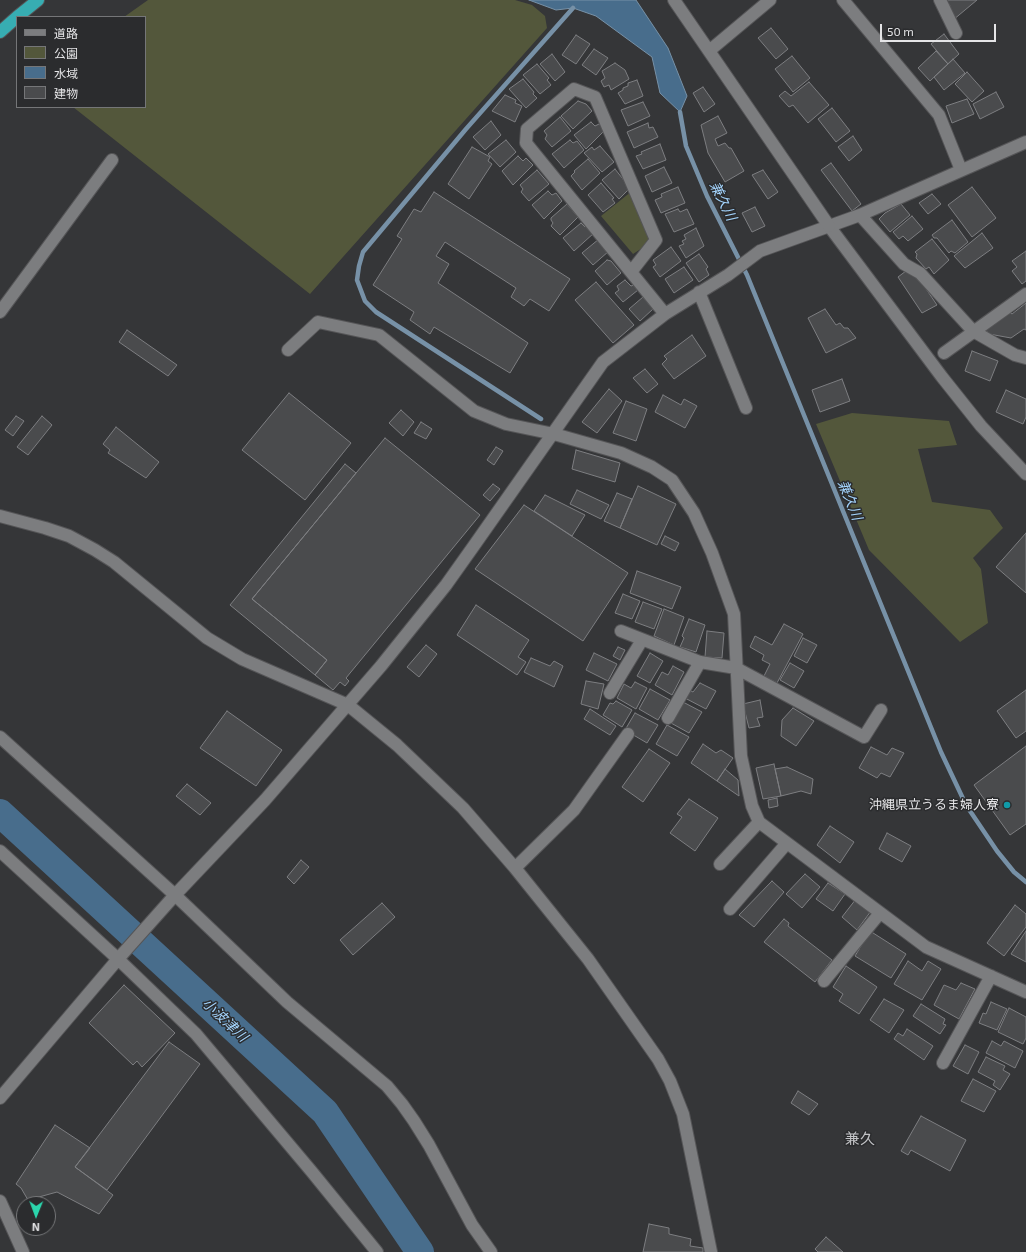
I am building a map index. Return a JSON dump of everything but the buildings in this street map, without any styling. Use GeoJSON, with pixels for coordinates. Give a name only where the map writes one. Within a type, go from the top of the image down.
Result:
{"type":"FeatureCollection","features":[{"type":"Feature","properties":{"kind":"highway"},"geometry":{"type":"LineString","coordinates":[[18,16],[38,0]]}},
{"type":"Feature","properties":{"kind":"highway"},"geometry":{"type":"LineString","coordinates":[[0,32],[16,18]]}},
{"type":"Feature","properties":{"kind":"street"},"geometry":{"type":"LineString","coordinates":[[674,0],[829,226],[942,377],[981,426],[1026,474]]}},
{"type":"Feature","properties":{"kind":"street"},"geometry":{"type":"LineString","coordinates":[[709,51],[770,0]]}},
{"type":"Feature","properties":{"kind":"street"},"geometry":{"type":"LineString","coordinates":[[843,0],[939,115],[961,170]]}},
{"type":"Feature","properties":{"kind":"street"},"geometry":{"type":"LineString","coordinates":[[940,0],[956,33]]}},
{"type":"Feature","properties":{"kind":"street"},"geometry":{"type":"LineString","coordinates":[[632,272],[656,240],[595,97],[574,89],[527,128],[526,143],[665,314]]}},
{"type":"Feature","properties":{"kind":"street"},"geometry":{"type":"LineString","coordinates":[[0,1098],[118,959],[175,895],[265,800],[381,666],[446,585],[554,434],[603,362],[665,314],[728,275],[760,251],[860,215],[1026,142]]}},
{"type":"Feature","properties":{"kind":"street"},"geometry":{"type":"LineString","coordinates":[[0,312],[112,160]]}},
{"type":"Feature","properties":{"kind":"street"},"geometry":{"type":"LineString","coordinates":[[860,215],[904,264],[920,273],[972,331],[1015,355],[1026,358]]}},
{"type":"Feature","properties":{"kind":"street"},"geometry":{"type":"LineString","coordinates":[[700,292],[746,408]]}},
{"type":"Feature","properties":{"kind":"street"},"geometry":{"type":"LineString","coordinates":[[944,353],[972,331],[1026,294]]}},
{"type":"Feature","properties":{"kind":"street"},"geometry":{"type":"LineString","coordinates":[[288,350],[318,322],[379,335],[474,411],[506,424],[554,434],[621,453],[652,467],[672,480],[694,512],[712,553],[734,614],[741,756],[752,806],[759,822],[926,947],[1026,992]]}},
{"type":"Feature","properties":{"kind":"street"},"geometry":{"type":"LineString","coordinates":[[0,516],[63,534],[95,550],[114,562],[207,638],[242,659],[348,705],[397,745],[463,808],[515,868],[588,959],[658,1058],[670,1081],[683,1114],[711,1252]]}},
{"type":"Feature","properties":{"kind":"street"},"geometry":{"type":"LineString","coordinates":[[621,631],[700,662],[736,668],[864,737],[881,710]]}},
{"type":"Feature","properties":{"kind":"street"},"geometry":{"type":"LineString","coordinates":[[610,693],[642,640]]}},
{"type":"Feature","properties":{"kind":"street"},"geometry":{"type":"LineString","coordinates":[[668,718],[700,662]]}},
{"type":"Feature","properties":{"kind":"street"},"geometry":{"type":"LineString","coordinates":[[515,868],[574,810],[628,734]]}},
{"type":"Feature","properties":{"kind":"street"},"geometry":{"type":"LineString","coordinates":[[0,737],[175,895],[287,1002],[387,1086],[414,1121],[429,1145],[472,1225],[491,1252]]}},
{"type":"Feature","properties":{"kind":"street"},"geometry":{"type":"LineString","coordinates":[[720,864],[759,822]]}},
{"type":"Feature","properties":{"kind":"street"},"geometry":{"type":"LineString","coordinates":[[730,910],[787,843]]}},
{"type":"Feature","properties":{"kind":"street"},"geometry":{"type":"LineString","coordinates":[[0,851],[118,959],[196,1034],[377,1252]]}},
{"type":"Feature","properties":{"kind":"street"},"geometry":{"type":"LineString","coordinates":[[824,981],[880,913]]}},
{"type":"Feature","properties":{"kind":"street"},"geometry":{"type":"LineString","coordinates":[[943,1063],[991,976]]}},
{"type":"Feature","properties":{"kind":"street"},"geometry":{"type":"LineString","coordinates":[[0,1201],[23,1252]]}},
{"type":"Feature","properties":{"kind":"green space"},"geometry":{"type":"Polygon","coordinates":[[[148,0],[515,0],[532,5],[545,16],[547,28],[310,294],[74,108],[146,108],[146,16],[125,16],[148,0]]]}},
{"type":"Feature","properties":{"kind":"green space"},"geometry":{"type":"Polygon","coordinates":[[[632,191],[650,243],[633,254],[601,216],[632,191]]]}},
{"type":"Feature","properties":{"kind":"green space"},"geometry":{"type":"Polygon","coordinates":[[[852,413],[949,421],[957,445],[918,449],[932,502],[990,510],[1003,528],[973,558],[981,569],[988,623],[960,642],[869,550],[816,424],[852,413]]]}},
{"type":"Feature","properties":{"kind":"water"},"geometry":{"type":"Polygon","coordinates":[[[529,0],[636,0],[668,48],[687,96],[680,112],[660,93],[652,57],[596,16],[573,8],[556,10],[529,0]]]}},
{"type":"Feature","properties":{"kind":"waterway"},"geometry":{"type":"LineString","coordinates":[[541,419],[376,312],[365,301],[357,280],[363,252],[466,129],[573,8]]}},
{"type":"Feature","properties":{"kind":"waterway","name":"兼久川"},"geometry":{"type":"LineString","coordinates":[[680,112],[686,146],[707,196],[747,275],[941,752],[966,805],[997,851],[1014,872],[1026,882]]}},
{"type":"Feature","properties":{"kind":"waterway","name":"小波津川"},"geometry":{"type":"LineString","coordinates":[[0,813],[325,1112],[420,1252]]}},
{"type":"Feature","properties":{"kind":"place","name":"沖縄県立うるま婦人寮"},"geometry":{"type":"Point","coordinates":[1007,805]}},
{"type":"Feature","properties":{"kind":"district","name":"兼久"},"geometry":{"type":"Point","coordinates":[860,1139]}}]}
